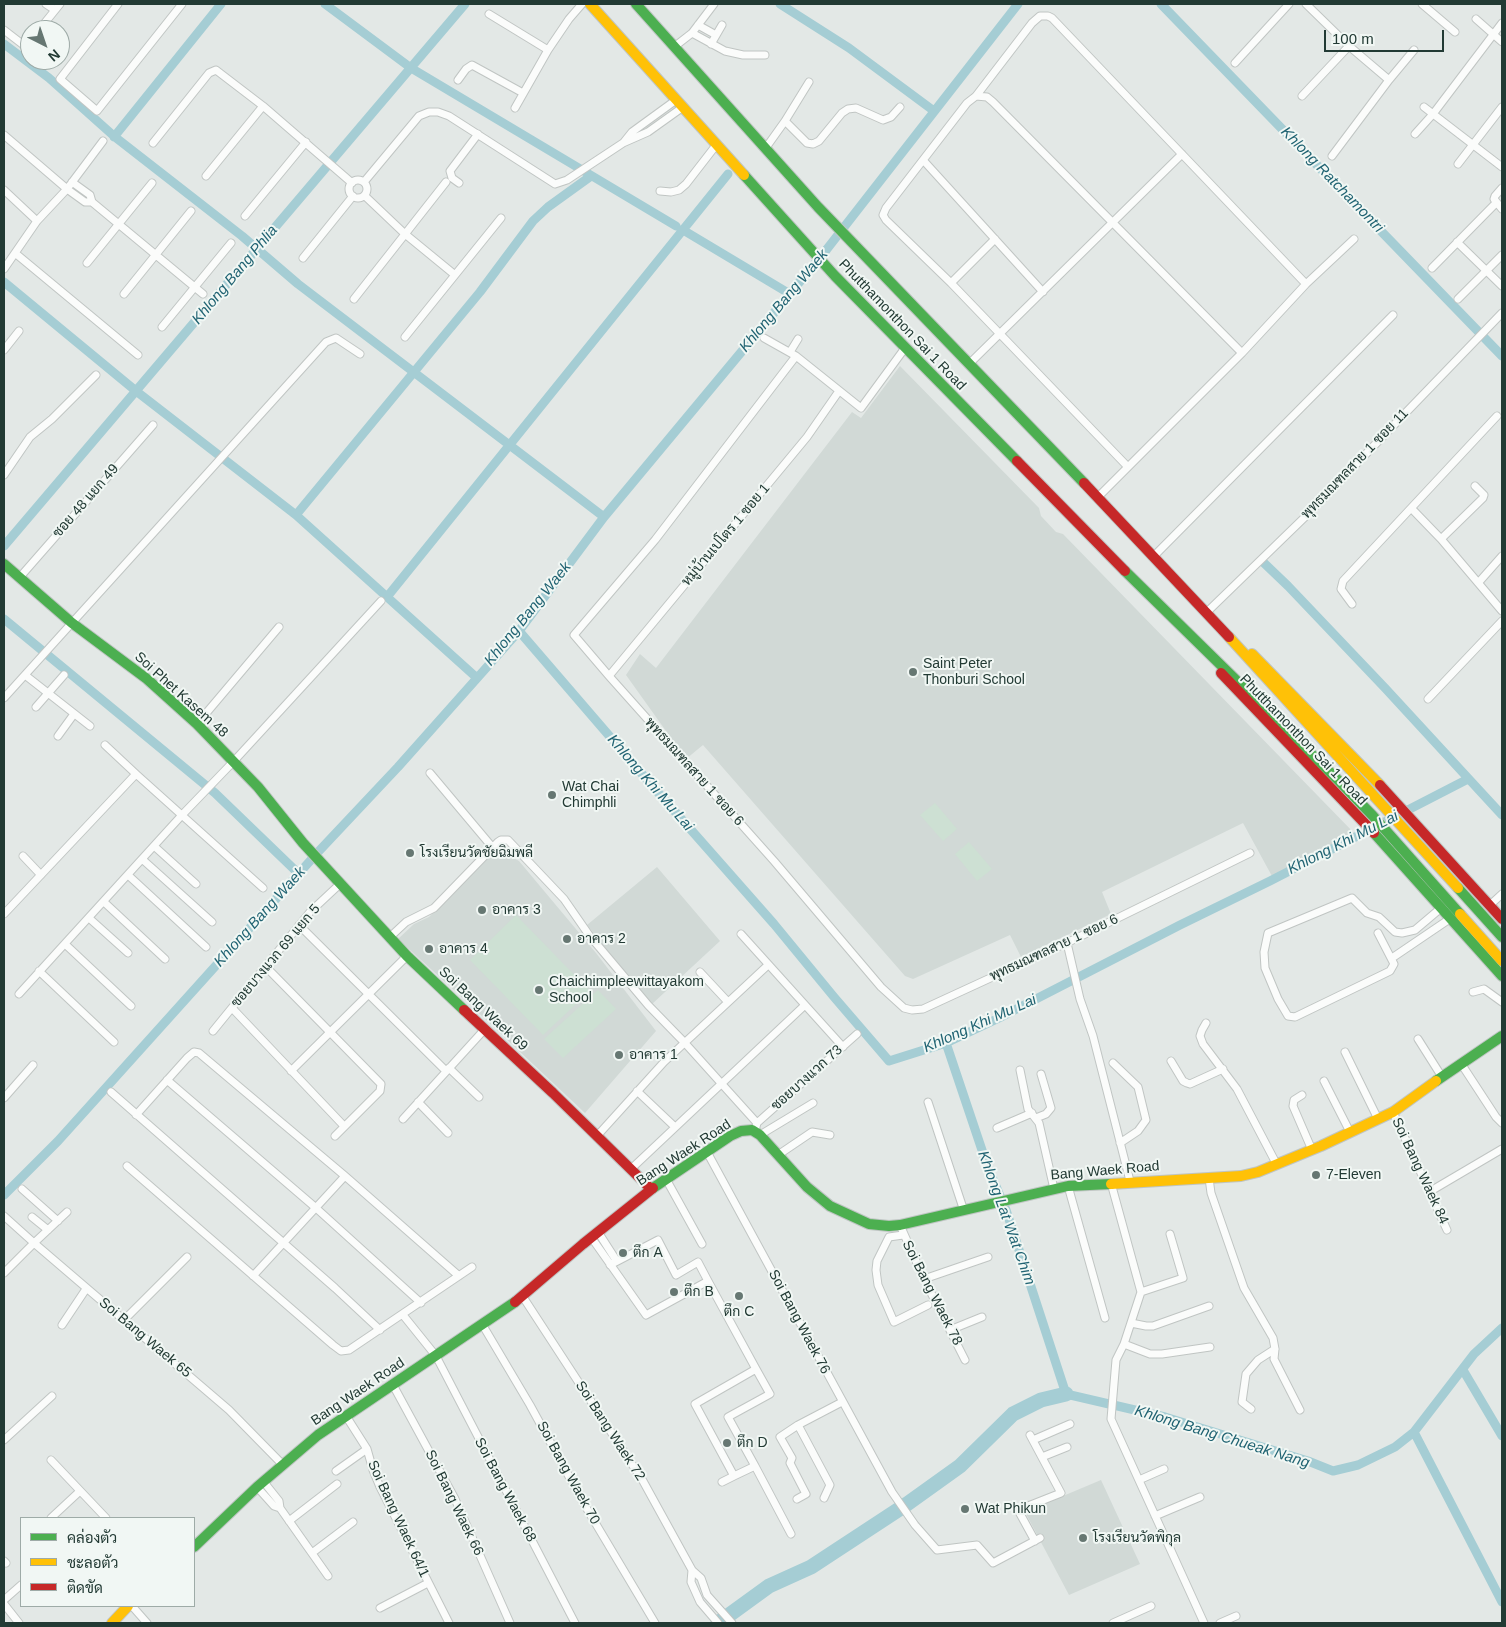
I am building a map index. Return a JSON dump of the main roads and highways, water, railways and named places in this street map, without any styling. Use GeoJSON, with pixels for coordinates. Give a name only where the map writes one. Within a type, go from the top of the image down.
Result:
{"type":"FeatureCollection","features":[{"type":"Feature","properties":{"kind":"main road","name":"Phutthamonthon Sai 1 Road"},"geometry":{"type":"LineString","coordinates":[[590,4],[835,276],[1059,505],[1373,816],[1502,961]]}},
{"type":"Feature","properties":{"kind":"main road","name":"Phutthamonthon Sai 1 Road"},"geometry":{"type":"LineString","coordinates":[[636,4],[818,207],[1154,556],[1384,805],[1502,937]]}},
{"type":"Feature","properties":{"kind":"main road","name":"Soi Phet Kasem 48"},"geometry":{"type":"LineString","coordinates":[[4,564],[72,623],[147,679],[197,724],[234,761],[303,843]]}},
{"type":"Feature","properties":{"kind":"main road","name":"Phutthamonthon Sai 1 Road"},"geometry":{"type":"LineString","coordinates":[[1206,613],[1257,658],[1387,792],[1502,919]]}},
{"type":"Feature","properties":{"kind":"main road","name":"Phutthamonthon Sai 1 Road"},"geometry":{"type":"LineString","coordinates":[[1186,632],[1231,685],[1351,808],[1502,976]]}},
{"type":"Feature","properties":{"kind":"main road","name":"Soi Bang Waek 69"},"geometry":{"type":"LineString","coordinates":[[303,843],[407,956],[553,1093],[651,1189]]}},
{"type":"Feature","properties":{"kind":"main road"},"geometry":{"type":"LineString","coordinates":[[1487,960],[1502,971]]}},
{"type":"Feature","properties":{"kind":"main road","name":"Bang Waek Road"},"geometry":{"type":"LineString","coordinates":[[195,1545],[222,1522],[260,1484],[318,1435],[523,1297],[651,1189],[741,1131],[757,1130],[807,1187],[835,1208],[869,1224],[889,1226],[901,1230],[964,1211],[1054,1188],[1130,1181],[1241,1176],[1277,1165],[1393,1112],[1502,1036]]}},
{"type":"Feature","properties":{"kind":"main road"},"geometry":{"type":"LineString","coordinates":[[112,1623],[127,1607]]}},
{"type":"Feature","properties":{"kind":"waterway"},"geometry":{"type":"LineString","coordinates":[[114,137],[221,4]]}},
{"type":"Feature","properties":{"kind":"waterway"},"geometry":{"type":"LineString","coordinates":[[325,4],[411,68],[676,226]]}},
{"type":"Feature","properties":{"kind":"waterway","name":"Khlong Bang Phlia"},"geometry":{"type":"LineString","coordinates":[[4,546],[465,4]]}},
{"type":"Feature","properties":{"kind":"waterway"},"geometry":{"type":"LineString","coordinates":[[780,4],[849,48],[934,111]]}},
{"type":"Feature","properties":{"kind":"waterway","name":"Khlong Bang Waek"},"geometry":{"type":"LineString","coordinates":[[4,1195],[58,1141],[519,631],[604,517],[827,249],[1018,4]]}},
{"type":"Feature","properties":{"kind":"waterway","name":"Khlong Ratchamontri"},"geometry":{"type":"LineString","coordinates":[[1161,4],[1502,356]]}},
{"type":"Feature","properties":{"kind":"waterway"},"geometry":{"type":"LineString","coordinates":[[4,44],[49,78],[115,137],[242,236],[298,284],[604,517]]}},
{"type":"Feature","properties":{"kind":"waterway"},"geometry":{"type":"LineString","coordinates":[[387,597],[728,174]]}},
{"type":"Feature","properties":{"kind":"waterway"},"geometry":{"type":"LineString","coordinates":[[296,515],[480,292],[533,221],[548,207],[591,176]]}},
{"type":"Feature","properties":{"kind":"waterway"},"geometry":{"type":"LineString","coordinates":[[683,230],[790,294]]}},
{"type":"Feature","properties":{"kind":"waterway"},"geometry":{"type":"LineString","coordinates":[[4,282],[136,391],[296,515],[477,678]]}},
{"type":"Feature","properties":{"kind":"waterway"},"geometry":{"type":"LineString","coordinates":[[1264,563],[1385,688],[1502,815]]}},
{"type":"Feature","properties":{"kind":"waterway"},"geometry":{"type":"LineString","coordinates":[[4,619],[215,793],[299,874]]}},
{"type":"Feature","properties":{"kind":"waterway","name":"Khlong Khi Mu Lai"},"geometry":{"type":"LineString","coordinates":[[519,631],[774,924],[889,1061],[946,1043],[999,1018],[1468,779]]}},
{"type":"Feature","properties":{"kind":"waterway","name":"Khlong Bang Chueak Nang"},"geometry":{"type":"LineString","coordinates":[[946,1043],[987,1165],[1006,1210],[1066,1394],[1165,1417],[1308,1461],[1333,1471],[1358,1465],[1395,1447],[1414,1432],[1474,1354],[1502,1328]]}},
{"type":"Feature","properties":{"kind":"waterway"},"geometry":{"type":"LineString","coordinates":[[1463,1370],[1502,1436]]}},
{"type":"Feature","properties":{"kind":"waterway","name":"Khlong Bang Chueak Nang"},"geometry":{"type":"LineString","coordinates":[[718,1623],[769,1586],[811,1567],[907,1504],[960,1466],[1013,1414],[1041,1400],[1066,1394]]}},
{"type":"Feature","properties":{"kind":"waterway"},"geometry":{"type":"LineString","coordinates":[[1414,1432],[1502,1602]]}},
{"type":"Feature","properties":{"kind":"place","name":"Saint Peter Thonburi School"},"geometry":{"type":"Point","coordinates":[913,672]}},
{"type":"Feature","properties":{"kind":"place","name":"Wat Chai Chimphli"},"geometry":{"type":"Point","coordinates":[552,795]}},
{"type":"Feature","properties":{"kind":"place","name":"โรงเรียนวัดชัยฉิมพลี"},"geometry":{"type":"Point","coordinates":[410,853]}},
{"type":"Feature","properties":{"kind":"place","name":"อาคาร 3"},"geometry":{"type":"Point","coordinates":[482,910]}},
{"type":"Feature","properties":{"kind":"place","name":"อาคาร 2"},"geometry":{"type":"Point","coordinates":[567,939]}},
{"type":"Feature","properties":{"kind":"place","name":"อาคาร 4"},"geometry":{"type":"Point","coordinates":[429,949]}},
{"type":"Feature","properties":{"kind":"place","name":"Chaichimpleewittayakom School"},"geometry":{"type":"Point","coordinates":[539,990]}},
{"type":"Feature","properties":{"kind":"place","name":"อาคาร 1"},"geometry":{"type":"Point","coordinates":[619,1055]}},
{"type":"Feature","properties":{"kind":"place","name":"7-Eleven"},"geometry":{"type":"Point","coordinates":[1316,1175]}},
{"type":"Feature","properties":{"kind":"place","name":"ตึก A"},"geometry":{"type":"Point","coordinates":[623,1253]}},
{"type":"Feature","properties":{"kind":"place","name":"ตึก B"},"geometry":{"type":"Point","coordinates":[674,1292]}},
{"type":"Feature","properties":{"kind":"place","name":"ตึก C"},"geometry":{"type":"Point","coordinates":[739,1296]}},
{"type":"Feature","properties":{"kind":"place","name":"ตึก D"},"geometry":{"type":"Point","coordinates":[727,1443]}},
{"type":"Feature","properties":{"kind":"place","name":"Wat Phikun"},"geometry":{"type":"Point","coordinates":[965,1509]}},
{"type":"Feature","properties":{"kind":"place","name":"โรงเรียนวัดพิกุล"},"geometry":{"type":"Point","coordinates":[1083,1538]}},
{"type":"Feature","properties":{"kind":"water label","name":"Khlong Lat Wat Chim"},"geometry":{"type":"Point","coordinates":[1006,1218]}}]}
